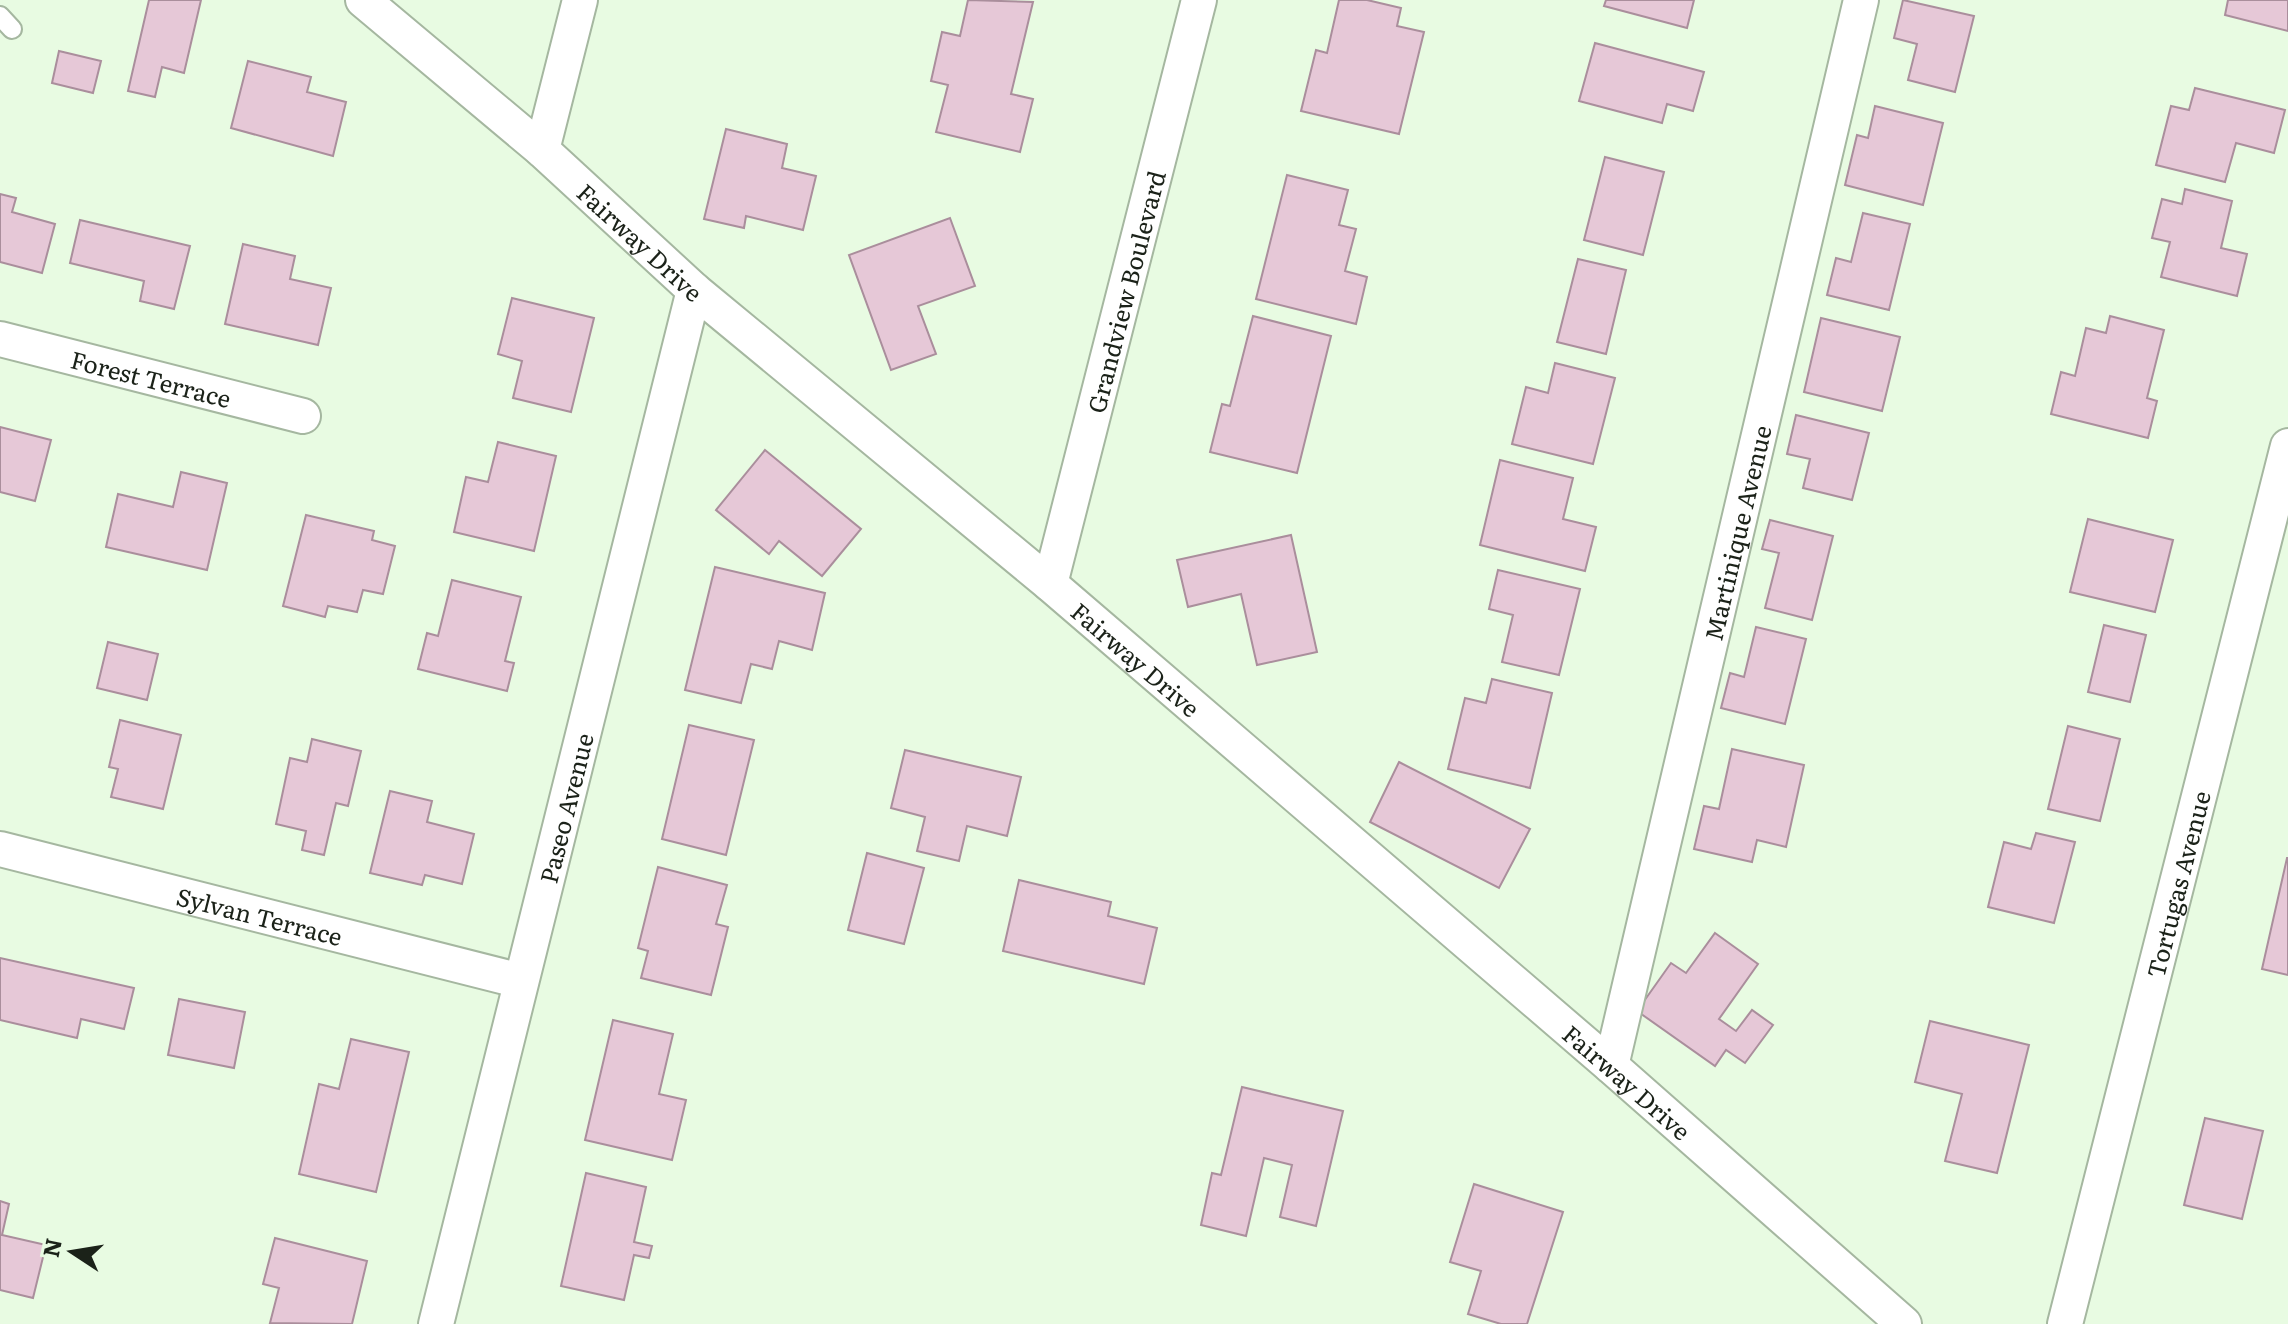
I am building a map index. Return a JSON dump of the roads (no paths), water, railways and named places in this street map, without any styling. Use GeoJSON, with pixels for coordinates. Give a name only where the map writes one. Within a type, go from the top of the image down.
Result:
{"type":"FeatureCollection","features":[{"type":"Feature","properties":{"kind":"street","name":"Fairway Drive"},"geometry":{"type":"LineString","coordinates":[[363,0],[542,150],[694,290],[1050,584],[1611,1066],[1904,1324]]}},
{"type":"Feature","properties":{"kind":"street"},"geometry":{"type":"LineString","coordinates":[[542,150],[580,0]]}},
{"type":"Feature","properties":{"kind":"street","name":"Grandview Boulevard"},"geometry":{"type":"LineString","coordinates":[[1050,584],[1199,0]]}},
{"type":"Feature","properties":{"kind":"street","name":"Martinique Avenue"},"geometry":{"type":"LineString","coordinates":[[1611,1066],[1861,0]]}},
{"type":"Feature","properties":{"kind":"street","name":"Paseo Avenue"},"geometry":{"type":"LineString","coordinates":[[436,1324],[694,290]]}},
{"type":"Feature","properties":{"kind":"street","name":"Forest Terrace"},"geometry":{"type":"LineString","coordinates":[[0,339],[303,416]]}},
{"type":"Feature","properties":{"kind":"street","name":"Tortugas Avenue"},"geometry":{"type":"LineString","coordinates":[[2065,1324],[2288,446]]}},
{"type":"Feature","properties":{"kind":"street","name":"Sylvan Terrace"},"geometry":{"type":"LineString","coordinates":[[0,849],[521,981]]}}]}
